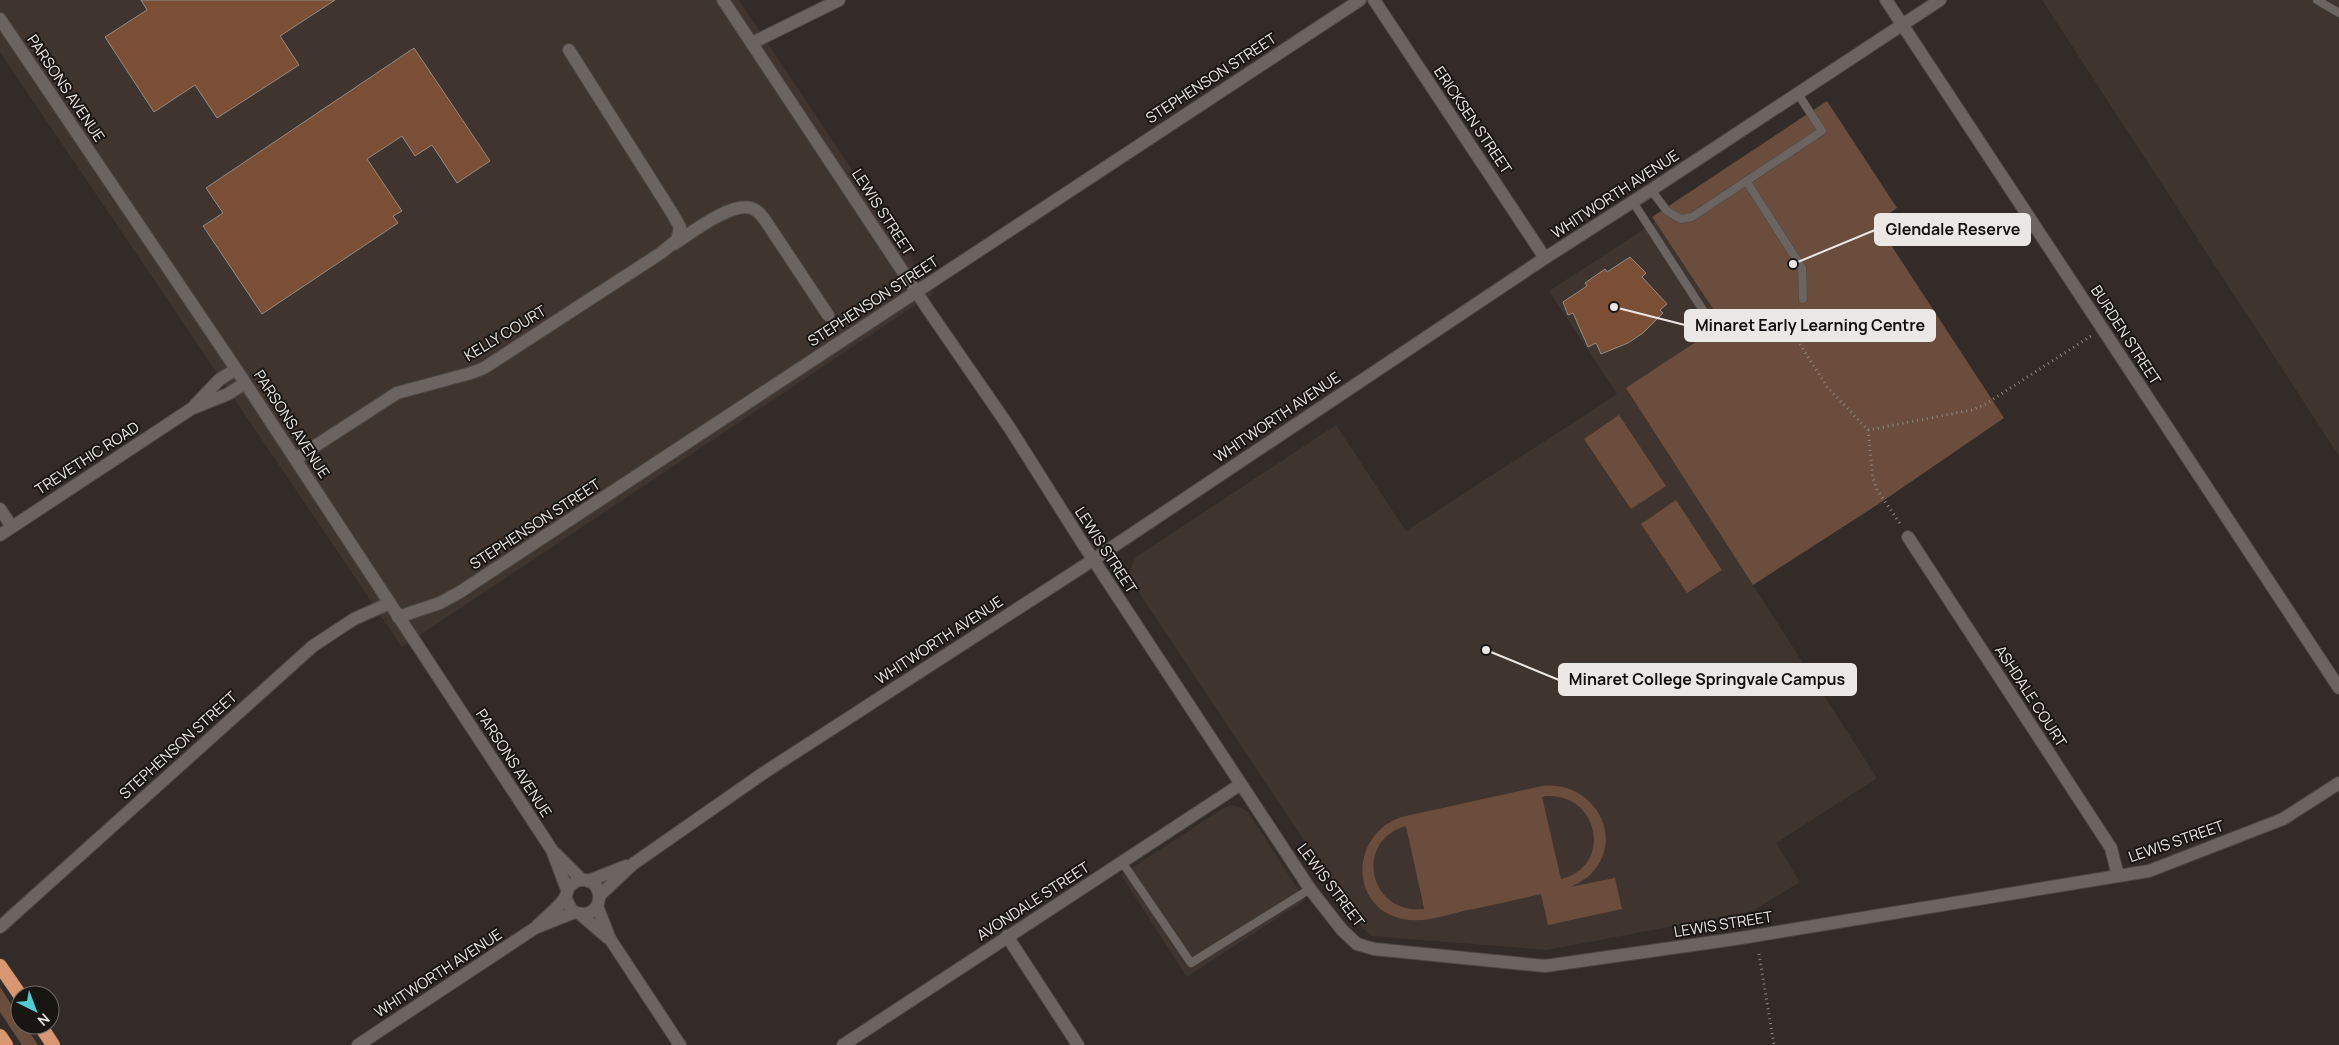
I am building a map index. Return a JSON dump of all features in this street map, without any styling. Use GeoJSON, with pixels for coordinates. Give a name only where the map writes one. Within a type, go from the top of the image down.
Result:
{"type":"FeatureCollection","features":[{"type":"Feature","properties":{"kind":"highway"},"geometry":{"type":"LineString","coordinates":[[0,966],[13,985]]}},
{"type":"Feature","properties":{"kind":"highway"},"geometry":{"type":"LineString","coordinates":[[0,1036],[6,1045]]}},
{"type":"Feature","properties":{"kind":"street","name":"LEWIS STREET"},"geometry":{"type":"LineString","coordinates":[[723,0],[1008,427],[1093,560],[1310,889],[1342,930],[1356,944],[1374,949],[1545,966],[1735,939],[2149,871],[2283,819],[2339,783]]}},
{"type":"Feature","properties":{"kind":"street"},"geometry":{"type":"LineString","coordinates":[[752,43],[839,0]]}},
{"type":"Feature","properties":{"kind":"street","name":"STEPHENSON STREET"},"geometry":{"type":"LineString","coordinates":[[398,617],[440,603],[460,592],[1360,0]]}},
{"type":"Feature","properties":{"kind":"street","name":"ERICKSEN STREET"},"geometry":{"type":"LineString","coordinates":[[1374,0],[1544,258]]}},
{"type":"Feature","properties":{"kind":"street","name":"BURDEN STREET"},"geometry":{"type":"LineString","coordinates":[[1886,0],[2339,688]]}},
{"type":"Feature","properties":{"kind":"street","name":"WHITWORTH AVENUE"},"geometry":{"type":"LineString","coordinates":[[598,901],[633,864],[765,772],[1093,560],[1544,258],[1633,202],[1940,0]]}},
{"type":"Feature","properties":{"kind":"street","name":"PARSONS AVENUE"},"geometry":{"type":"LineString","coordinates":[[0,19],[236,369],[552,850],[585,881]]}},
{"type":"Feature","properties":{"kind":"street"},"geometry":{"type":"LineString","coordinates":[[569,50],[676,220],[680,233],[672,245]]}},
{"type":"Feature","properties":{"kind":"street","name":"KELLY COURT"},"geometry":{"type":"LineString","coordinates":[[295,459],[397,393],[484,368],[672,245],[726,212],[741,207],[759,212],[828,315]]}},
{"type":"Feature","properties":{"kind":"street","name":"TREVETHIC ROAD"},"geometry":{"type":"LineString","coordinates":[[191,409],[219,380],[236,369]]}},
{"type":"Feature","properties":{"kind":"street","name":"TREVETHIC ROAD"},"geometry":{"type":"LineString","coordinates":[[0,535],[191,409],[228,394],[245,383]]}},
{"type":"Feature","properties":{"kind":"street"},"geometry":{"type":"LineString","coordinates":[[0,509],[12,527]]}},
{"type":"Feature","properties":{"kind":"street","name":"ASHDALE COURT"},"geometry":{"type":"LineString","coordinates":[[1908,537],[2111,848],[2118,876]]}},
{"type":"Feature","properties":{"kind":"street","name":"STEPHENSON STREET"},"geometry":{"type":"LineString","coordinates":[[0,927],[313,646],[354,619],[390,604]]}},
{"type":"Feature","properties":{"kind":"street","name":"AVONDALE STREET"},"geometry":{"type":"LineString","coordinates":[[843,1045],[1241,784]]}},
{"type":"Feature","properties":{"kind":"street","name":"PARSONS AVENUE"},"geometry":{"type":"LineString","coordinates":[[552,850],[566,894]]}},
{"type":"Feature","properties":{"kind":"street","name":"WHITWORTH AVENUE"},"geometry":{"type":"LineString","coordinates":[[585,881],[633,864]]}},
{"type":"Feature","properties":{"kind":"street"},"geometry":{"type":"LineString","coordinates":[[610,939],[569,907],[566,894],[572,884],[585,881],[596,886],[598,901],[610,939],[680,1045]]}},
{"type":"Feature","properties":{"kind":"street","name":"WHITWORTH AVENUE"},"geometry":{"type":"LineString","coordinates":[[358,1045],[535,928],[566,894]]}},
{"type":"Feature","properties":{"kind":"street"},"geometry":{"type":"LineString","coordinates":[[578,913],[592,911],[598,901]]}},
{"type":"Feature","properties":{"kind":"street","name":"WHITWORTH AVENUE"},"geometry":{"type":"LineString","coordinates":[[535,928],[578,913]]}},
{"type":"Feature","properties":{"kind":"street"},"geometry":{"type":"LineString","coordinates":[[1007,936],[1078,1045]]}},
{"type":"Feature","properties":{"kind":"lane"},"geometry":{"type":"LineString","coordinates":[[2317,0],[2339,13]]}},
{"type":"Feature","properties":{"kind":"lane"},"geometry":{"type":"LineString","coordinates":[[1651,190],[1667,211],[1674,217],[1681,219],[1692,217],[1747,182],[1822,131],[1798,94]]}},
{"type":"Feature","properties":{"kind":"lane"},"geometry":{"type":"LineString","coordinates":[[1747,182],[1802,268],[1803,299]]}},
{"type":"Feature","properties":{"kind":"lane"},"geometry":{"type":"LineString","coordinates":[[1633,202],[1708,318]]}},
{"type":"Feature","properties":{"kind":"lane"},"geometry":{"type":"LineString","coordinates":[[1122,862],[1190,963],[1310,889]]}},
{"type":"Feature","properties":{"kind":"path"},"geometry":{"type":"LineString","coordinates":[[1803,299],[1790,329],[1828,388],[1868,430],[1873,478],[1877,490],[1908,537]]}},
{"type":"Feature","properties":{"kind":"path"},"geometry":{"type":"LineString","coordinates":[[1868,430],[1972,410],[1984,405],[2103,330]]}},
{"type":"Feature","properties":{"kind":"path"},"geometry":{"type":"LineString","coordinates":[[1759,954],[1774,1045]]}},
{"type":"Feature","properties":{"kind":"shaded area"},"geometry":{"type":"Polygon","coordinates":[[[0,0],[739,0],[934,293],[402,647],[0,52],[0,0]]]}},
{"type":"Feature","properties":{"kind":"shaded area"},"geometry":{"type":"Polygon","coordinates":[[[2042,0],[2339,0],[2339,456],[2042,0]]]}},
{"type":"Feature","properties":{"kind":"shaded area"},"geometry":{"type":"Polygon","coordinates":[[[1827,101],[1897,208],[1876,222],[2004,418],[1880,503],[1753,585],[1626,388],[1723,324],[1652,217],[1827,101]]]}},
{"type":"Feature","properties":{"kind":"shaded area"},"geometry":{"type":"Polygon","coordinates":[[[1655,222],[1723,324],[1880,503],[1753,585],[1877,778],[1776,843],[1800,882],[1753,911],[1547,950],[1371,936],[1360,925],[1128,576],[1135,558],[1336,425],[1406,531],[1617,394],[1549,291],[1655,222]]]}},
{"type":"Feature","properties":{"kind":"shaded area"},"geometry":{"type":"Polygon","coordinates":[[[1619,415],[1666,486],[1631,509],[1584,439],[1619,415]]]}},
{"type":"Feature","properties":{"kind":"shaded area"},"geometry":{"type":"Polygon","coordinates":[[[1676,500],[1722,570],[1687,593],[1641,524],[1676,500]]]}},
{"type":"Feature","properties":{"kind":"shaded area"},"geometry":{"type":"Polygon","coordinates":[[[1542,786],[1560,787],[1576,792],[1589,802],[1599,814],[1605,829],[1606,844],[1601,860],[1590,875],[1570,887],[1615,878],[1622,909],[1548,925],[1541,894],[1426,920],[1403,919],[1385,912],[1372,900],[1364,885],[1362,868],[1366,851],[1374,836],[1388,824],[1406,816],[1542,786]],[[1542,797],[1561,879],[1578,872],[1588,861],[1593,847],[1593,832],[1588,818],[1578,806],[1564,798],[1542,797]],[[1406,826],[1389,834],[1379,846],[1374,860],[1374,875],[1380,889],[1391,901],[1405,908],[1424,909],[1424,908],[1406,826]]]}},
{"type":"Feature","properties":{"kind":"shaded area"},"geometry":{"type":"Polygon","coordinates":[[[1230,805],[1240,807],[1248,812],[1305,900],[1187,977],[1121,875],[1230,805]]]}},
{"type":"Feature","properties":{"kind":"shaded area"},"geometry":{"type":"Polygon","coordinates":[[[0,987],[10,1002],[10,1027],[0,1012],[0,987]]]}},
{"type":"Feature","properties":{"kind":"shaded area"},"geometry":{"type":"Polygon","coordinates":[[[15,1035],[32,1035],[38,1045],[22,1045],[15,1035]]]}},
{"type":"Feature","properties":{"kind":"building"},"geometry":{"type":"Polygon","coordinates":[[[141,0],[335,0],[280,36],[299,65],[217,118],[195,85],[154,112],[105,37],[147,10],[141,0]]]}},
{"type":"Feature","properties":{"kind":"building"},"geometry":{"type":"Polygon","coordinates":[[[414,48],[490,161],[457,183],[432,145],[415,156],[402,136],[367,159],[402,211],[393,216],[398,223],[262,314],[203,226],[223,213],[206,188],[414,48]]]}},
{"type":"Feature","properties":{"kind":"building"},"geometry":{"type":"Polygon","coordinates":[[[1630,257],[1646,273],[1642,277],[1667,304],[1660,310],[1663,313],[1643,333],[1628,343],[1601,354],[1596,343],[1588,347],[1573,313],[1568,315],[1563,302],[1587,286],[1585,283],[1605,269],[1607,272],[1630,257]]]}},
{"type":"Feature","properties":{"kind":"place","name":"Glendale Reserve"},"geometry":{"type":"Point","coordinates":[1793,264]}},
{"type":"Feature","properties":{"kind":"place","name":"Minaret Early Learning Centre"},"geometry":{"type":"Point","coordinates":[1614,307]}},
{"type":"Feature","properties":{"kind":"place","name":"Minaret College Springvale Campus"},"geometry":{"type":"Point","coordinates":[1486,650]}}]}
